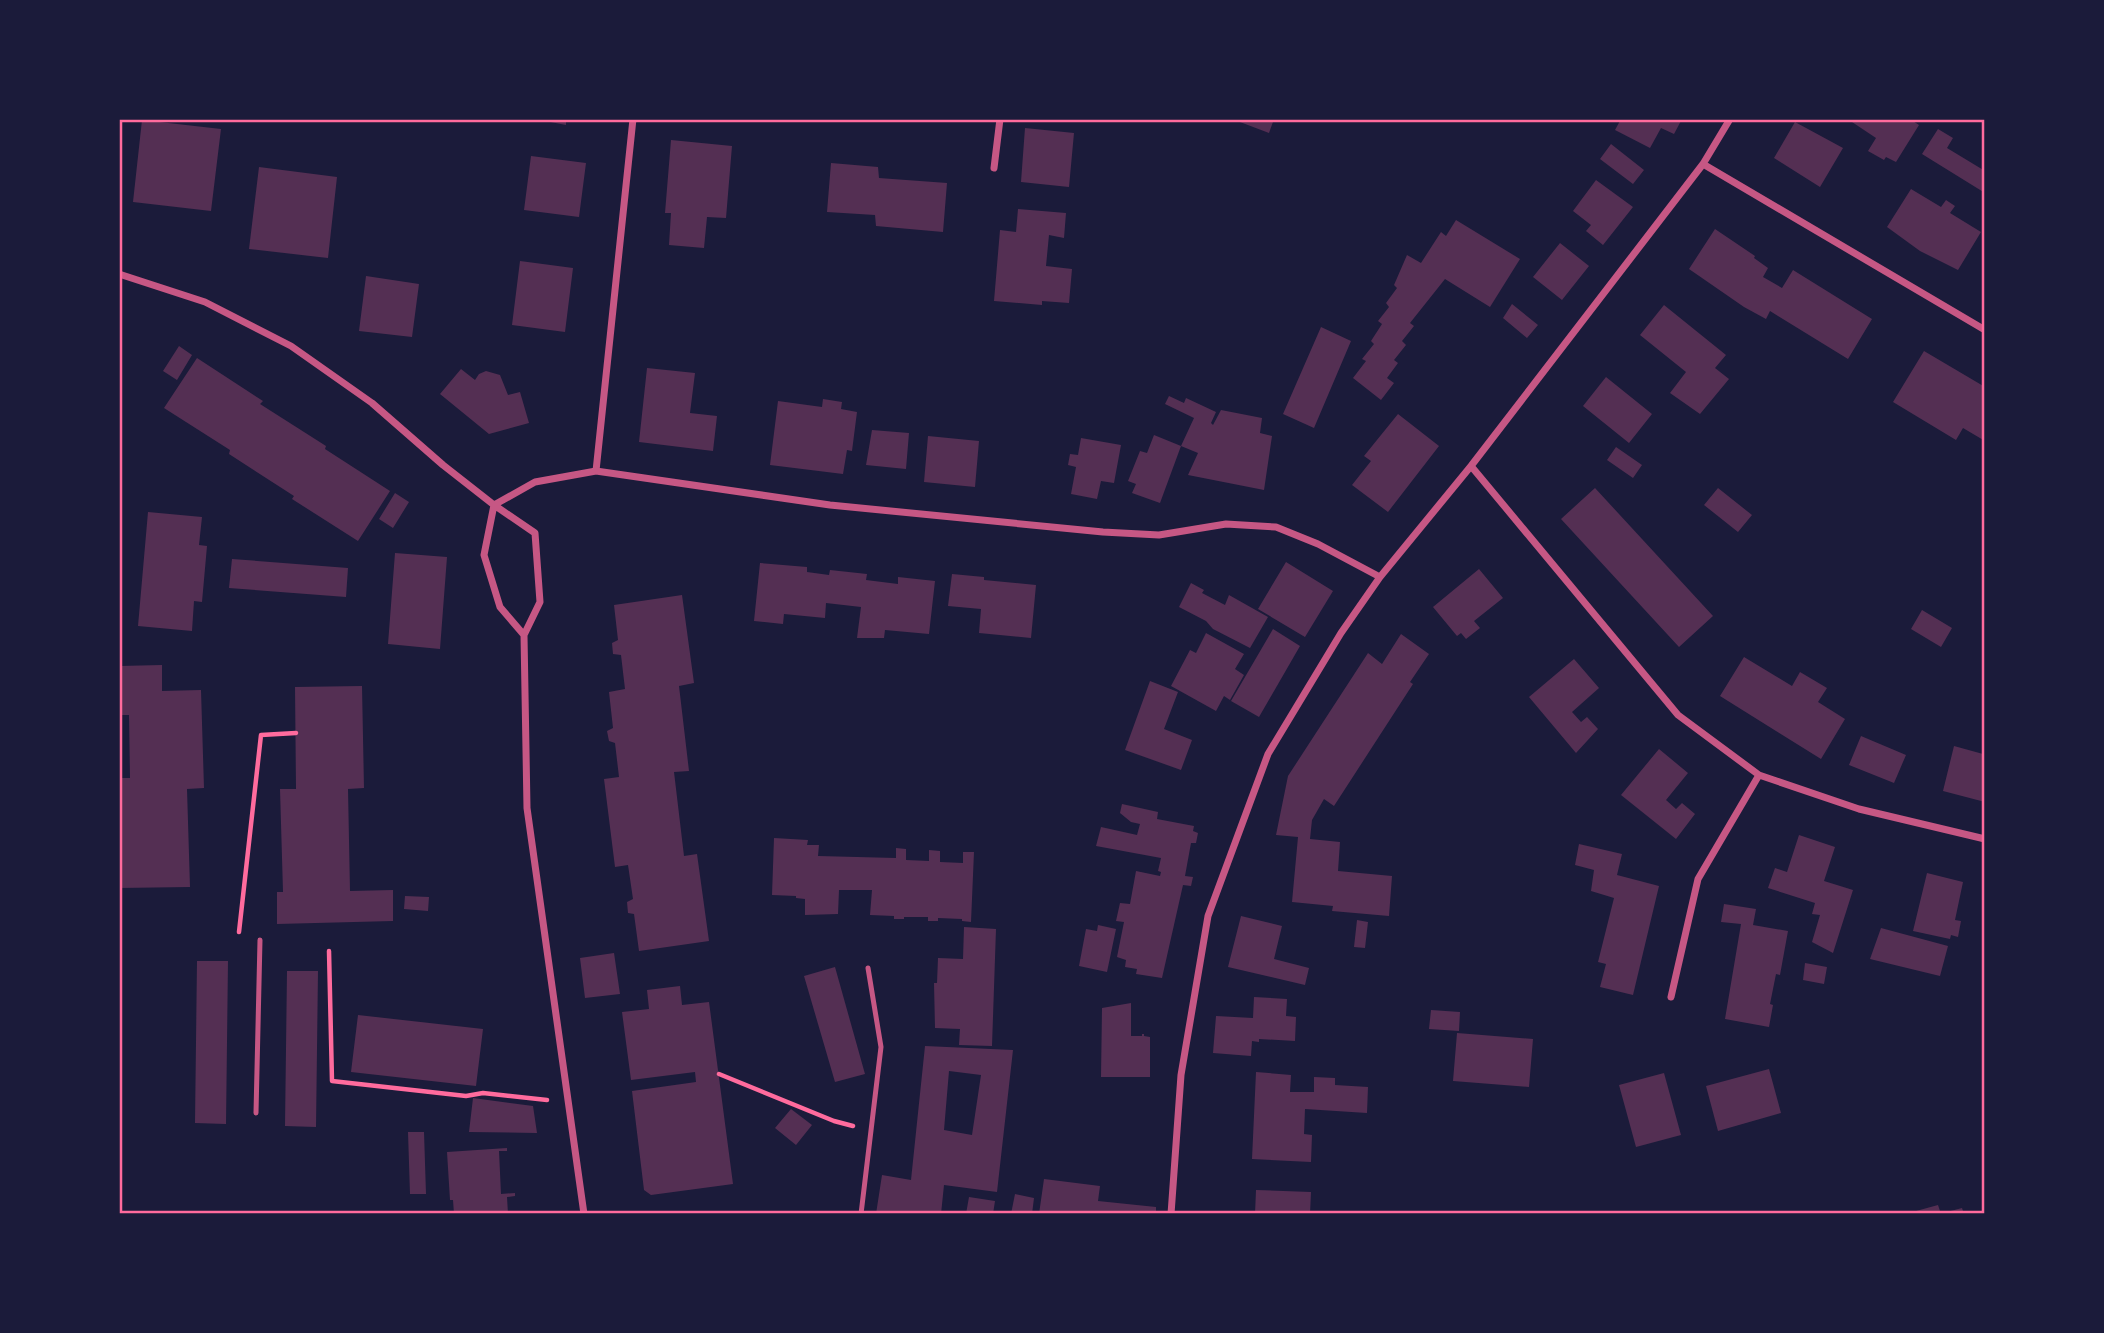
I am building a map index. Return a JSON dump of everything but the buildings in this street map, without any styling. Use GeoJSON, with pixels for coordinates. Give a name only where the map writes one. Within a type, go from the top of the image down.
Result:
{"type":"FeatureCollection","features":[{"type":"Feature","properties":{"kind":"street"},"geometry":{"type":"LineString","coordinates":[[596,471],[633,119]]}},
{"type":"Feature","properties":{"kind":"street"},"geometry":{"type":"LineString","coordinates":[[994,168],[1000,119]]}},
{"type":"Feature","properties":{"kind":"street"},"geometry":{"type":"LineString","coordinates":[[1722,130],[1725,119]]}},
{"type":"Feature","properties":{"kind":"street"},"geometry":{"type":"LineString","coordinates":[[1171,1214],[1181,1075],[1208,916],[1268,754],[1341,634],[1380,577],[1471,466],[1703,164],[1730,119]]}},
{"type":"Feature","properties":{"kind":"street"},"geometry":{"type":"LineString","coordinates":[[1703,164],[1985,330]]}},
{"type":"Feature","properties":{"kind":"street"},"geometry":{"type":"LineString","coordinates":[[119,274],[205,302],[291,346],[372,404],[443,465],[535,533],[540,603],[524,635],[527,808],[584,1214]]}},
{"type":"Feature","properties":{"kind":"street"},"geometry":{"type":"LineString","coordinates":[[1471,466],[1678,715],[1759,775],[1859,808],[1985,839]]}},
{"type":"Feature","properties":{"kind":"street"},"geometry":{"type":"LineString","coordinates":[[524,635],[500,607],[484,555],[494,505],[535,482],[596,471],[830,505],[1103,532],[1159,535],[1226,524],[1276,527],[1318,544],[1380,577]]}},
{"type":"Feature","properties":{"kind":"street"},"geometry":{"type":"LineString","coordinates":[[1671,997],[1698,879],[1759,775]]}},
{"type":"Feature","properties":{"kind":"lane"},"geometry":{"type":"LineString","coordinates":[[256,1113],[260,940]]}},
{"type":"Feature","properties":{"kind":"lane"},"geometry":{"type":"LineString","coordinates":[[861,1214],[881,1047],[868,968]]}},
{"type":"Feature","properties":{"kind":"path"},"geometry":{"type":"LineString","coordinates":[[239,936],[261,734],[296,733]]}},
{"type":"Feature","properties":{"kind":"path"},"geometry":{"type":"LineString","coordinates":[[329,951],[332,1081],[466,1097],[483,1093],[569,1101]]}},
{"type":"Feature","properties":{"kind":"path"},"geometry":{"type":"LineString","coordinates":[[719,1074],[835,1121],[871,1129]]}}]}
